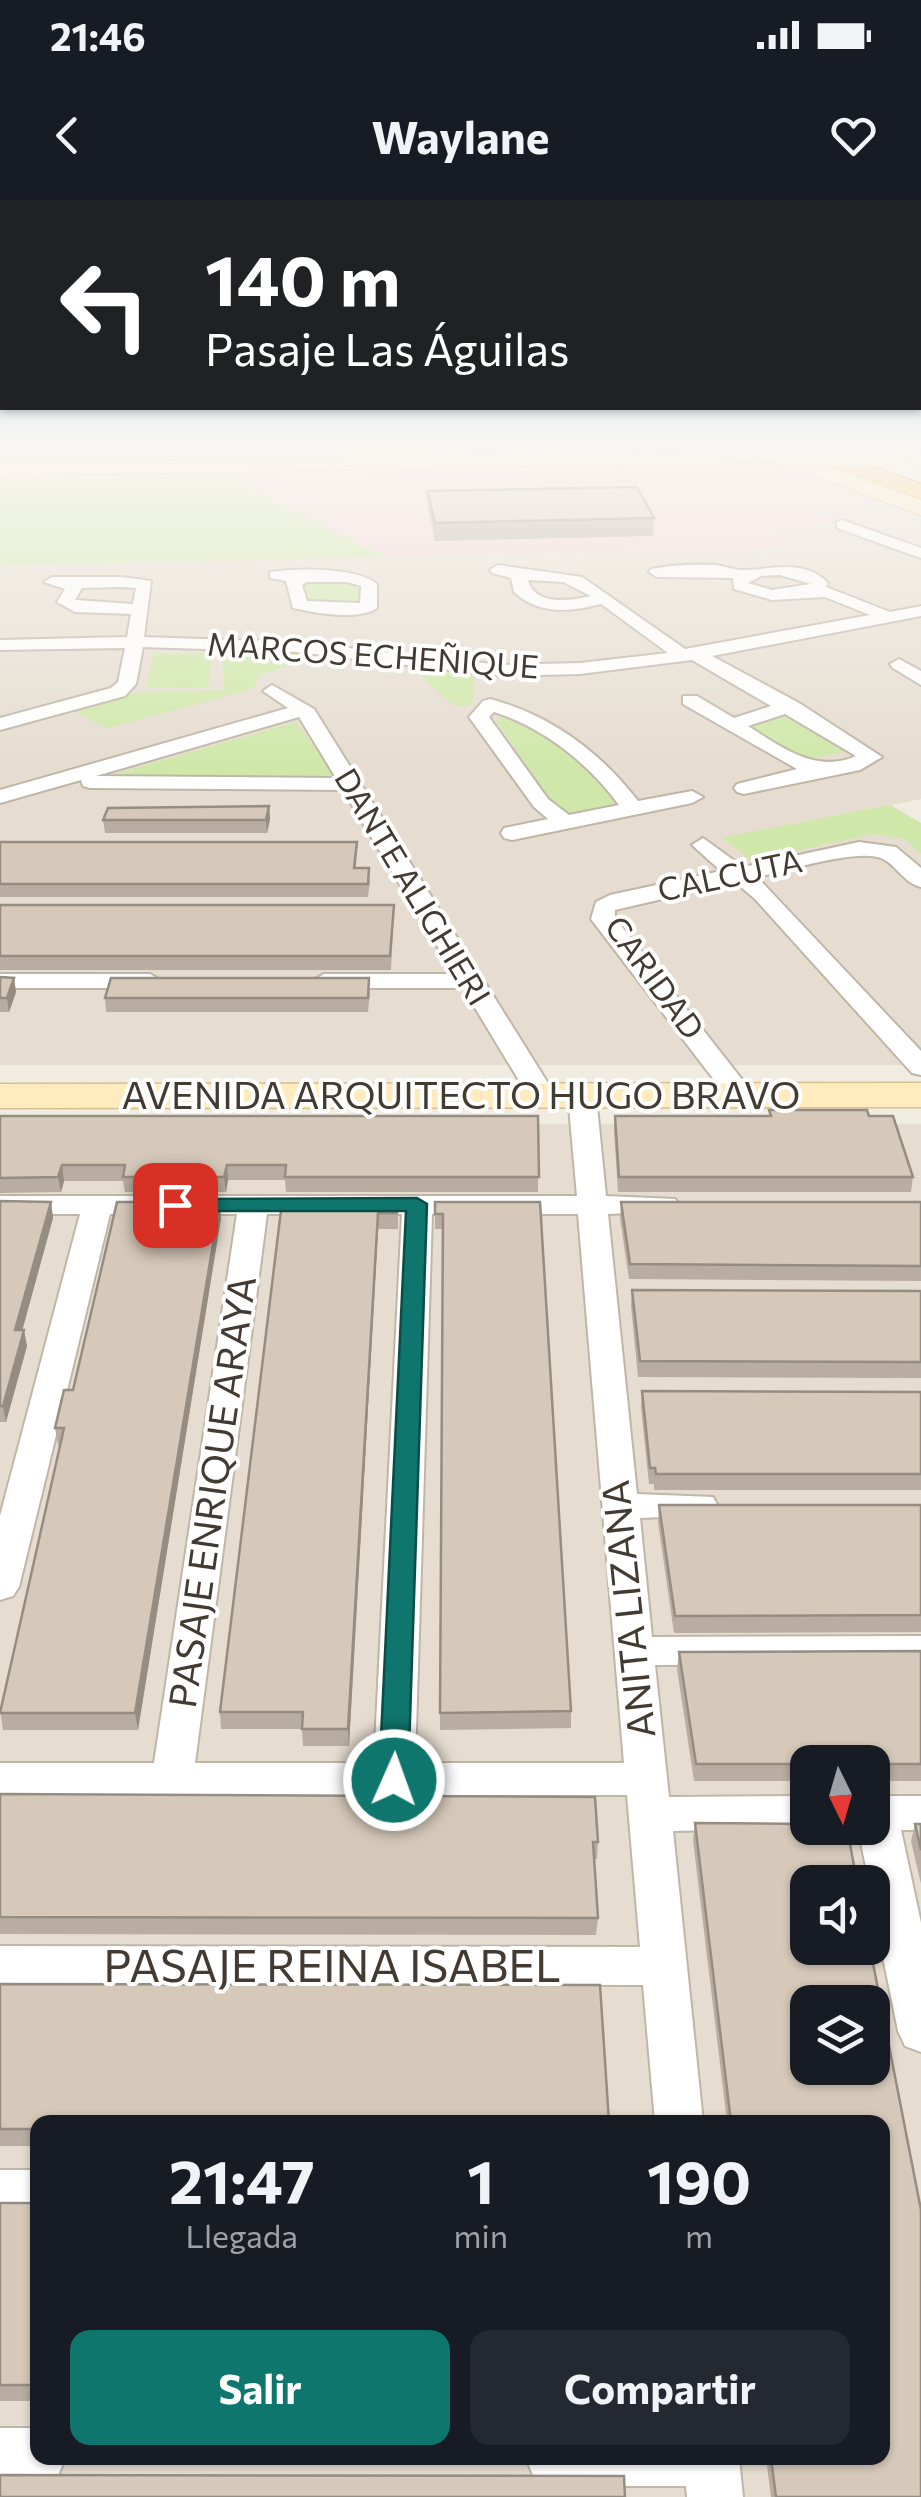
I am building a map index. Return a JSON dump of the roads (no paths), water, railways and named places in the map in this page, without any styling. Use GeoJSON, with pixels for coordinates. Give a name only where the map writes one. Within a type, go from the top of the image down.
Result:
{"type":"FeatureCollection","features":[{"type":"Feature","properties":{"kind":"main road","name":"AVENIDA ARQUITECTO HUGO BRAVO"},"geometry":{"type":"LineString","coordinates":[[0,1096],[921,1096]]}},
{"type":"Feature","properties":{"kind":"street"},"geometry":{"type":"LineString","coordinates":[[658,572],[717,570],[745,575],[778,566],[816,579],[820,587],[792,596],[760,594],[740,585],[745,575]]}},
{"type":"Feature","properties":{"kind":"street"},"geometry":{"type":"LineString","coordinates":[[498,570],[519,576],[595,570]]}},
{"type":"Feature","properties":{"kind":"street"},"geometry":{"type":"LineString","coordinates":[[276,575],[300,580],[386,573]]}},
{"type":"Feature","properties":{"kind":"street"},"geometry":{"type":"LineString","coordinates":[[558,574],[604,598],[686,653],[792,708],[872,757],[744,788]]}},
{"type":"Feature","properties":{"kind":"street"},"geometry":{"type":"LineString","coordinates":[[519,576],[520,588],[531,601],[550,605]]}},
{"type":"Feature","properties":{"kind":"street"},"geometry":{"type":"LineString","coordinates":[[352,577],[369,584],[368,636]]}},
{"type":"Feature","properties":{"kind":"street"},"geometry":{"type":"LineString","coordinates":[[300,580],[294,583],[299,604],[318,608],[368,636]]}},
{"type":"Feature","properties":{"kind":"street"},"geometry":{"type":"LineString","coordinates":[[0,724],[124,688],[149,582],[74,586],[52,582]]}},
{"type":"Feature","properties":{"kind":"street"},"geometry":{"type":"LineString","coordinates":[[74,586],[66,602],[75,607],[140,609]]}},
{"type":"Feature","properties":{"kind":"street"},"geometry":{"type":"LineString","coordinates":[[816,590],[921,631]]}},
{"type":"Feature","properties":{"kind":"street"},"geometry":{"type":"LineString","coordinates":[[517,606],[604,598]]}},
{"type":"Feature","properties":{"kind":"street","name":"MARCOS ECHEÑIQUE"},"geometry":{"type":"LineString","coordinates":[[0,645],[255,644],[368,636],[486,671],[566,669],[686,653],[921,611]]}},
{"type":"Feature","properties":{"kind":"street"},"geometry":{"type":"LineString","coordinates":[[308,667],[368,636]]}},
{"type":"Feature","properties":{"kind":"street"},"geometry":{"type":"LineString","coordinates":[[899,664],[921,679]]}},
{"type":"Feature","properties":{"kind":"street"},"geometry":{"type":"LineString","coordinates":[[486,671],[490,706]]}},
{"type":"Feature","properties":{"kind":"street","name":"DANTE ALIGHIERI"},"geometry":{"type":"LineString","coordinates":[[272,683],[304,709],[415,908],[470,981],[542,1096]]}},
{"type":"Feature","properties":{"kind":"street"},"geometry":{"type":"LineString","coordinates":[[690,700],[793,764],[820,770]]}},
{"type":"Feature","properties":{"kind":"street"},"geometry":{"type":"LineString","coordinates":[[490,706],[524,714],[614,781],[633,809]]}},
{"type":"Feature","properties":{"kind":"street"},"geometry":{"type":"LineString","coordinates":[[490,706],[479,717],[541,802],[565,822]]}},
{"type":"Feature","properties":{"kind":"street"},"geometry":{"type":"LineString","coordinates":[[0,710],[51,708]]}},
{"type":"Feature","properties":{"kind":"street"},"geometry":{"type":"LineString","coordinates":[[736,727],[744,718],[792,708]]}},
{"type":"Feature","properties":{"kind":"street"},"geometry":{"type":"LineString","coordinates":[[0,798],[304,709]]}},
{"type":"Feature","properties":{"kind":"street"},"geometry":{"type":"LineString","coordinates":[[56,781],[349,784]]}},
{"type":"Feature","properties":{"kind":"street"},"geometry":{"type":"LineString","coordinates":[[512,833],[692,797]]}},
{"type":"Feature","properties":{"kind":"street"},"geometry":{"type":"LineString","coordinates":[[703,846],[740,874],[921,1066]]}},
{"type":"Feature","properties":{"kind":"street","name":"CALCUTA"},"geometry":{"type":"LineString","coordinates":[[604,907],[618,900],[859,848],[888,852],[921,880]]}},
{"type":"Feature","properties":{"kind":"street","name":"CARIDAD"},"geometry":{"type":"LineString","coordinates":[[604,907],[603,920],[741,1096]]}},
{"type":"Feature","properties":{"kind":"street"},"geometry":{"type":"LineString","coordinates":[[0,981],[176,981]]}},
{"type":"Feature","properties":{"kind":"street"},"geometry":{"type":"LineString","coordinates":[[294,981],[470,981]]}},
{"type":"Feature","properties":{"kind":"street","name":"ANITA LIZANA"},"geometry":{"type":"LineString","coordinates":[[582,1096],[590,1205],[612,1292],[608,1392],[677,2115]]}},
{"type":"Feature","properties":{"kind":"street"},"geometry":{"type":"LineString","coordinates":[[394,1780],[417,1204]]}},
{"type":"Feature","properties":{"kind":"street"},"geometry":{"type":"LineString","coordinates":[[0,1205],[694,1205]]}},
{"type":"Feature","properties":{"kind":"street"},"geometry":{"type":"LineString","coordinates":[[0,1587],[97,1205]]}},
{"type":"Feature","properties":{"kind":"street","name":"PASAJE ENRIQUE ARAYA"},"geometry":{"type":"LineString","coordinates":[[172,1780],[254,1205]]}},
{"type":"Feature","properties":{"kind":"street"},"geometry":{"type":"LineString","coordinates":[[608,1392],[648,1392]]}},
{"type":"Feature","properties":{"kind":"street"},"geometry":{"type":"LineString","coordinates":[[620,1506],[732,1506]]}},
{"type":"Feature","properties":{"kind":"street"},"geometry":{"type":"LineString","coordinates":[[634,1651],[921,1650]]}},
{"type":"Feature","properties":{"kind":"street"},"geometry":{"type":"LineString","coordinates":[[0,1779],[394,1780],[647,1797],[790,1812]]}},
{"type":"Feature","properties":{"kind":"street"},"geometry":{"type":"LineString","coordinates":[[890,1813],[921,1812]]}},
{"type":"Feature","properties":{"kind":"street"},"geometry":{"type":"LineString","coordinates":[[881,1845],[921,2031]]}},
{"type":"Feature","properties":{"kind":"street","name":"PASAJE REINA ISABEL"},"geometry":{"type":"LineString","coordinates":[[0,1964],[664,1966]]}},
{"type":"Feature","properties":{"kind":"street"},"geometry":{"type":"LineString","coordinates":[[0,2194],[30,2194]]}},
{"type":"Feature","properties":{"kind":"street"},"geometry":{"type":"LineString","coordinates":[[0,2456],[30,2456]]}},
{"type":"Feature","properties":{"kind":"street"},"geometry":{"type":"LineString","coordinates":[[712,2465],[714,2497]]}}]}
